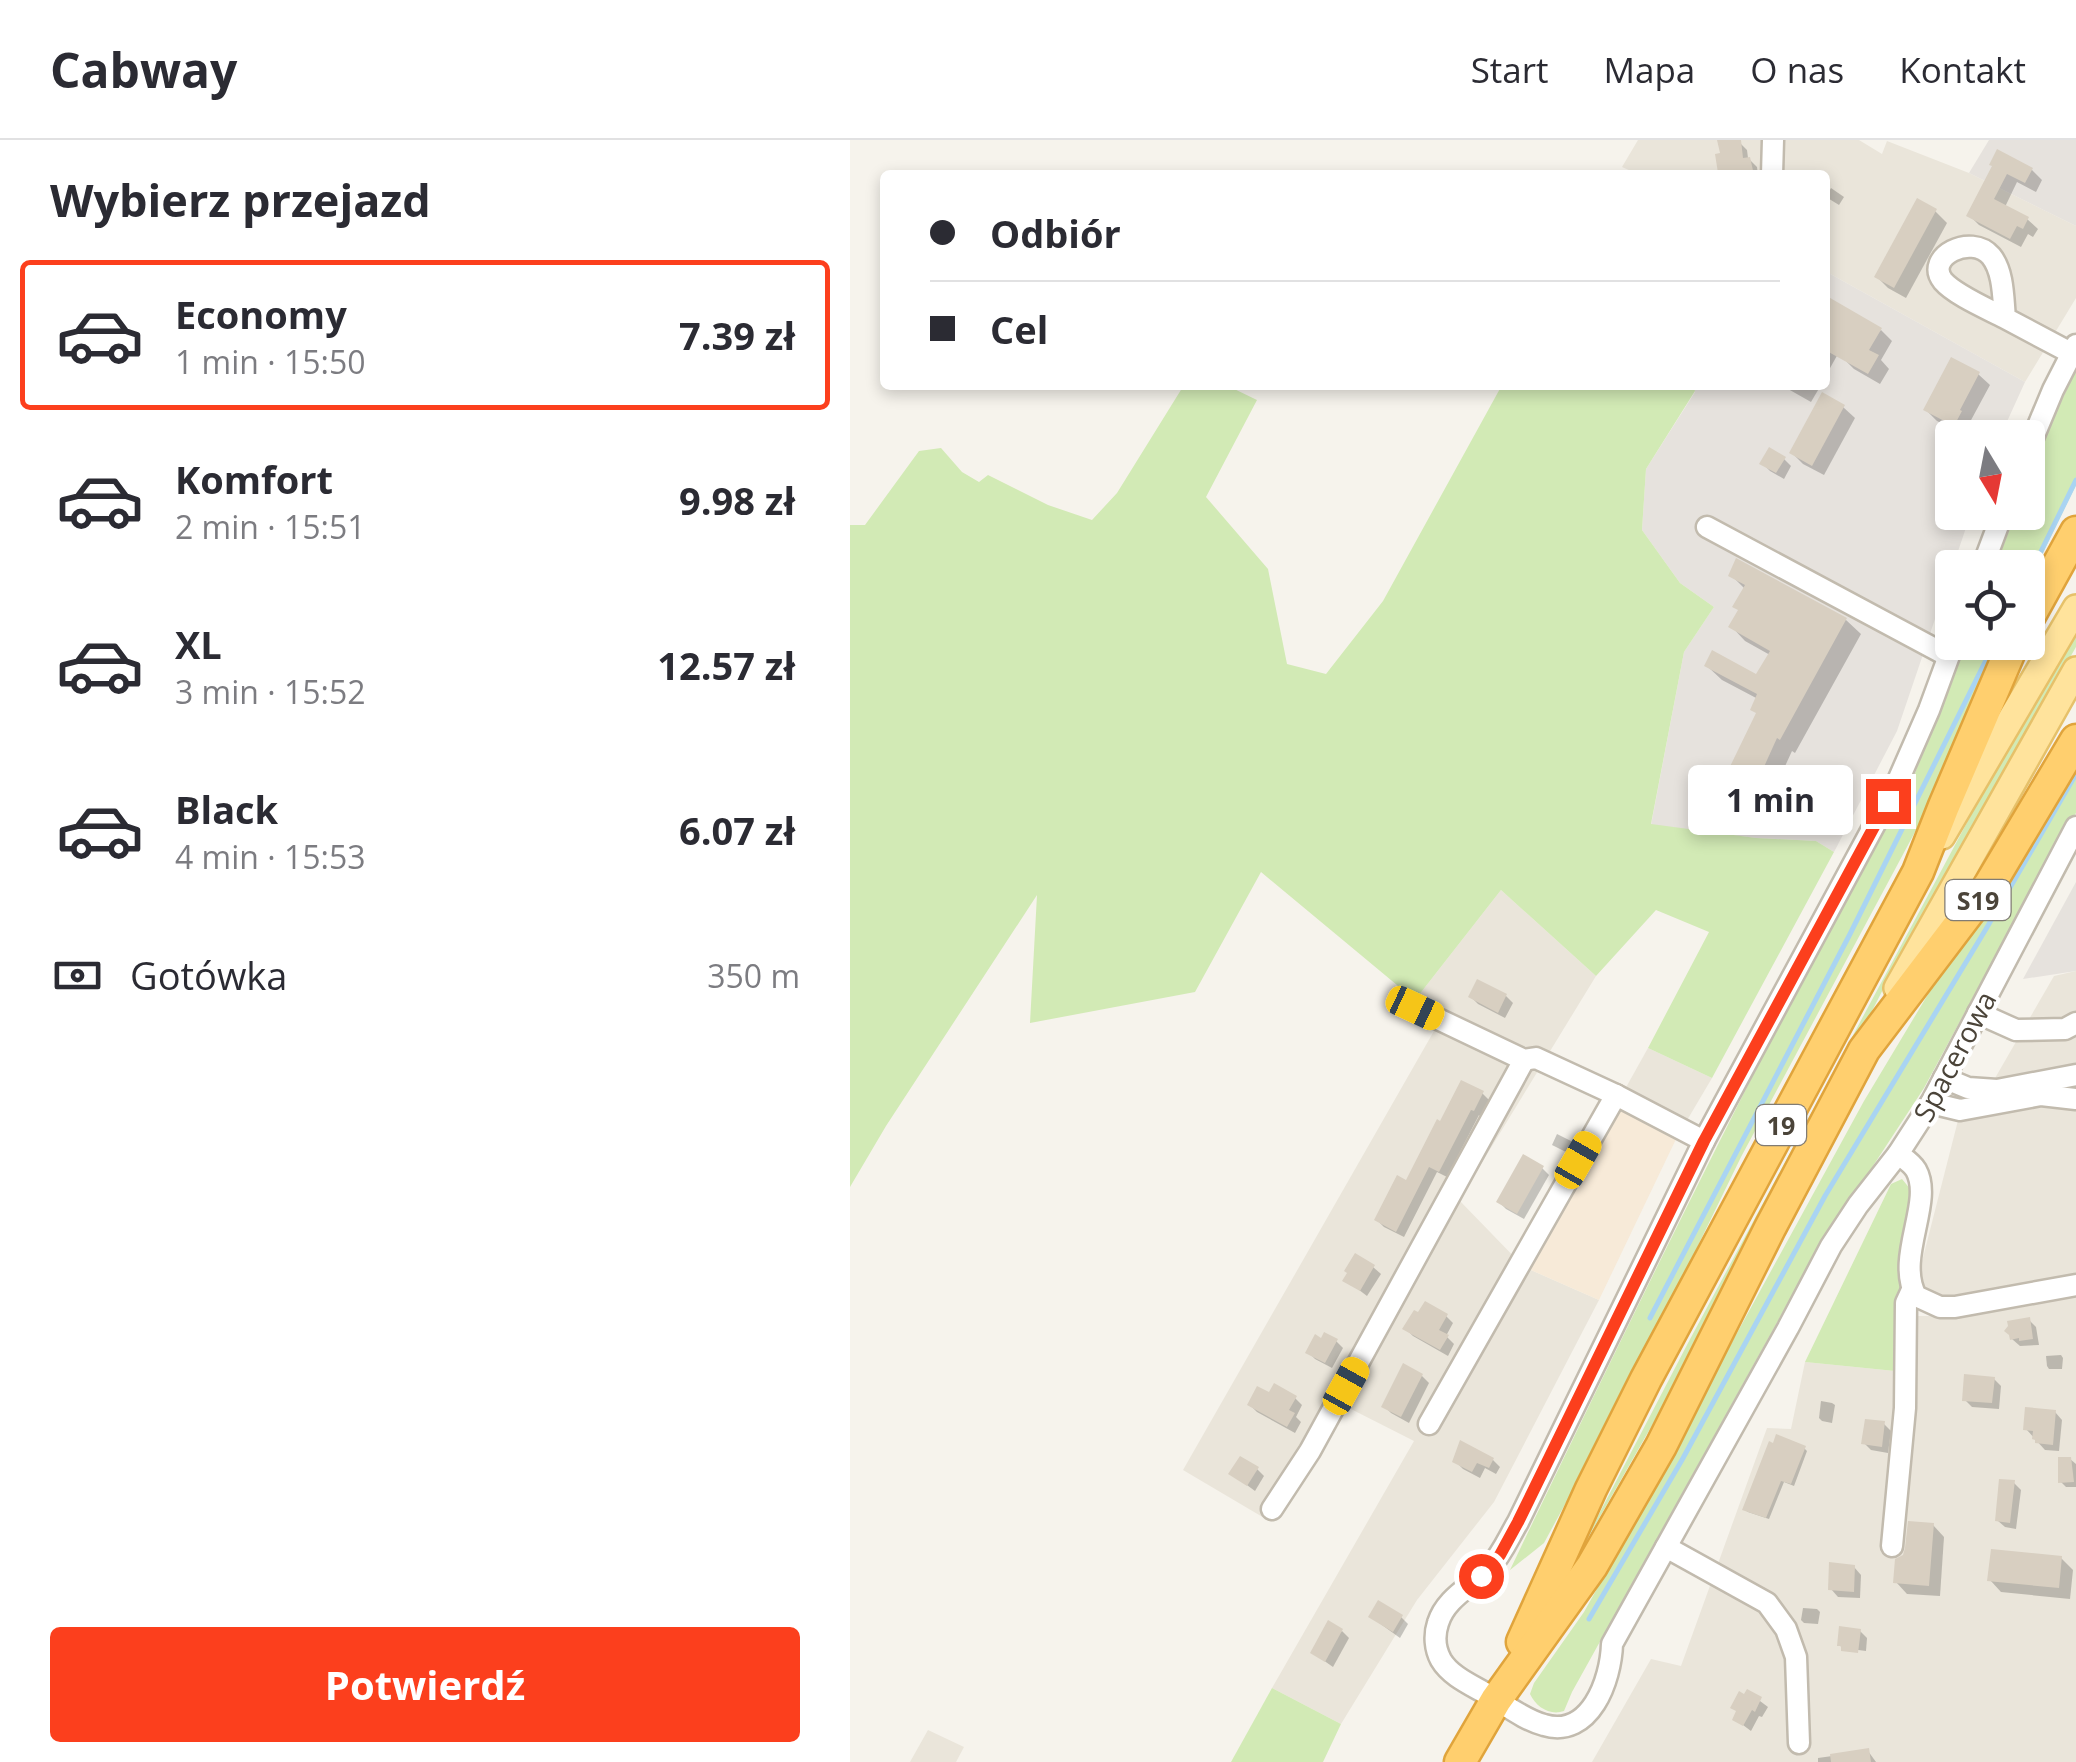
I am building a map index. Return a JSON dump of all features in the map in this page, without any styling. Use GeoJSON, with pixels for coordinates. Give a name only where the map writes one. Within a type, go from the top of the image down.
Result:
{"type":"FeatureCollection","features":[{"type":"Feature","properties":{"kind":"highway"},"geometry":{"type":"LineString","coordinates":[[2045,588],[2076,532]]}},
{"type":"Feature","properties":{"kind":"highway","name":"S19"},"geometry":{"type":"LineString","coordinates":[[1918,872],[2006,660]]}},
{"type":"Feature","properties":{"kind":"highway","name":"S19"},"geometry":{"type":"LineString","coordinates":[[1864,1050],[1990,884],[2076,740]]}},
{"type":"Feature","properties":{"kind":"highway","name":"19"},"geometry":{"type":"LineString","coordinates":[[1496,1700],[1591,1489],[1646,1379],[1918,872]]}},
{"type":"Feature","properties":{"kind":"highway","name":"19"},"geometry":{"type":"LineString","coordinates":[[1460,1762],[1496,1700],[1592,1566],[1661,1446],[1864,1050]]}},
{"type":"Feature","properties":{"kind":"main road"},"geometry":{"type":"LineString","coordinates":[[1918,872],[2076,608]]}},
{"type":"Feature","properties":{"kind":"main road"},"geometry":{"type":"LineString","coordinates":[[1864,1050],[2076,670]]}},
{"type":"Feature","properties":{"kind":"street"},"geometry":{"type":"LineString","coordinates":[[1772,170],[1773,140]]}},
{"type":"Feature","properties":{"kind":"street"},"geometry":{"type":"LineString","coordinates":[[2005,318],[2074,349],[2040,420]]}},
{"type":"Feature","properties":{"kind":"street"},"geometry":{"type":"LineString","coordinates":[[1707,526],[1935,641]]}},
{"type":"Feature","properties":{"kind":"street"},"geometry":{"type":"LineString","coordinates":[[1898,1154],[1840,1232],[1666,1547],[1599,1697],[1588,1713],[1576,1722],[1557,1727],[1540,1724],[1454,1674],[1444,1664],[1436,1642],[1440,1618],[1447,1605],[1492,1565],[1518,1522],[1704,1141],[1897,783],[1947,660]]}},
{"type":"Feature","properties":{"kind":"street","name":"Spacerowa"},"geometry":{"type":"LineString","coordinates":[[1892,1546],[1905,1408],[1906,1303],[1912,1290],[1910,1261],[1921,1186],[1913,1166],[1898,1154],[1931,1102],[2076,827]]}},
{"type":"Feature","properties":{"kind":"street"},"geometry":{"type":"LineString","coordinates":[[1415,1008],[1524,1060],[1536,1058],[1616,1094],[1704,1141]]}},
{"type":"Feature","properties":{"kind":"street"},"geometry":{"type":"LineString","coordinates":[[1978,1013],[2016,1030],[2065,1029],[2076,1023]]}},
{"type":"Feature","properties":{"kind":"street"},"geometry":{"type":"LineString","coordinates":[[1272,1509],[1310,1451],[1524,1060]]}},
{"type":"Feature","properties":{"kind":"street"},"geometry":{"type":"LineString","coordinates":[[1944,1078],[1968,1088],[1997,1090],[2076,1074]]}},
{"type":"Feature","properties":{"kind":"street"},"geometry":{"type":"LineString","coordinates":[[1429,1424],[1616,1094]]}},
{"type":"Feature","properties":{"kind":"street"},"geometry":{"type":"LineString","coordinates":[[1931,1102],[1960,1110],[2041,1094],[2076,1099]]}},
{"type":"Feature","properties":{"kind":"street"},"geometry":{"type":"LineString","coordinates":[[1912,1290],[1923,1302],[1955,1308],[2076,1285]]}},
{"type":"Feature","properties":{"kind":"street"},"geometry":{"type":"LineString","coordinates":[[1666,1547],[1767,1603],[1786,1629],[1796,1656],[1800,1743]]}},
{"type":"Feature","properties":{"kind":"shaded area"},"geometry":{"type":"Polygon","coordinates":[[[1638,140],[1859,140],[1882,154],[1887,141],[1969,173],[2076,226],[2076,298],[2025,382],[1830,274],[1830,170],[1622,167],[1638,140]]]}},
{"type":"Feature","properties":{"kind":"shaded area"},"geometry":{"type":"Polygon","coordinates":[[[1989,140],[2076,140],[2076,226],[1969,173],[1989,140]]]}},
{"type":"Feature","properties":{"kind":"shaded area"},"geometry":{"type":"Polygon","coordinates":[[[1830,274],[2025,382],[2008,420],[1935,420],[1935,530],[1965,530],[1958,550],[1935,550],[1935,619],[1897,731],[1834,852],[1816,841],[1651,825],[1684,652],[1714,607],[1680,583],[1642,530],[1646,469],[1694,390],[1830,390],[1830,274]]]}},
{"type":"Feature","properties":{"kind":"shaded area"},"geometry":{"type":"Polygon","coordinates":[[[2076,882],[2076,971],[2023,979],[2076,882]]]}},
{"type":"Feature","properties":{"kind":"shaded area"},"geometry":{"type":"Polygon","coordinates":[[[1501,890],[1596,976],[1459,1200],[1524,1267],[1599,1300],[1494,1502],[1417,1600],[1341,1724],[1272,1688],[1414,1441],[1345,1406],[1271,1522],[1183,1470],[1442,1017],[1415,1000],[1501,890]]]}},
{"type":"Feature","properties":{"kind":"shaded area"},"geometry":{"type":"Polygon","coordinates":[[[2076,971],[2076,1279],[1943,1300],[1930,1295],[1917,1281],[1965,1093],[1987,1092],[2054,976],[2076,971]]]}},
{"type":"Feature","properties":{"kind":"shaded area"},"geometry":{"type":"Polygon","coordinates":[[[1648,1048],[1712,1078],[1686,1122],[1624,1091],[1648,1048]]]}},
{"type":"Feature","properties":{"kind":"shaded area"},"geometry":{"type":"Polygon","coordinates":[[[1608,1103],[1678,1135],[1599,1300],[1524,1267],[1608,1103]]]}},
{"type":"Feature","properties":{"kind":"shaded area"},"geometry":{"type":"Polygon","coordinates":[[[2076,1296],[2076,1762],[1592,1762],[1651,1659],[1681,1666],[1767,1428],[1791,1429],[1805,1362],[1895,1371],[1895,1444],[1887,1557],[1891,1557],[1906,1441],[1912,1316],[1937,1316],[2076,1296]]]}},
{"type":"Feature","properties":{"kind":"shaded area"},"geometry":{"type":"Polygon","coordinates":[[[928,1730],[964,1747],[956,1762],[910,1762],[928,1730]]]}},
{"type":"Feature","properties":{"kind":"green space"},"geometry":{"type":"Polygon","coordinates":[[[2076,371],[2076,485],[2044,550],[2002,550],[2009,530],[2045,530],[2045,440],[2076,371]]]}},
{"type":"Feature","properties":{"kind":"green space"},"geometry":{"type":"Polygon","coordinates":[[[1181,390],[1236,390],[1257,400],[1206,497],[1268,569],[1287,664],[1326,674],[1383,601],[1499,390],[1695,390],[1646,469],[1642,530],[1680,583],[1714,607],[1684,652],[1651,824],[1756,838],[1816,841],[1834,852],[1712,1078],[1648,1048],[1709,932],[1656,910],[1596,976],[1501,890],[1415,1000],[1261,872],[1195,992],[1030,1023],[1037,895],[850,1187],[850,525],[865,525],[919,451],[941,448],[962,472],[979,482],[988,475],[1048,505],[1092,520],[1117,493],[1181,390]]]}},
{"type":"Feature","properties":{"kind":"green space"},"geometry":{"type":"Polygon","coordinates":[[[2076,627],[2076,647],[1913,931],[1700,1341],[1573,1564],[1970,817],[2076,627]]]}},
{"type":"Feature","properties":{"kind":"green space"},"geometry":{"type":"Polygon","coordinates":[[[1959,660],[1994,660],[1938,789],[1741,1157],[1634,1377],[1544,1543],[1510,1570],[1762,1058],[1849,889],[1853,889],[1915,773],[1959,660]]]}},
{"type":"Feature","properties":{"kind":"green space"},"geometry":{"type":"Polygon","coordinates":[[[2076,760],[2076,813],[1924,1088],[1814,1256],[1564,1711],[1544,1709],[1530,1694],[1534,1683],[1584,1612],[1864,1101],[1930,991],[2023,851],[2076,760]]]}},
{"type":"Feature","properties":{"kind":"green space"},"geometry":{"type":"Polygon","coordinates":[[[1902,1179],[1911,1190],[1895,1371],[1805,1362],[1891,1184],[1902,1179]]]}},
{"type":"Feature","properties":{"kind":"green space"},"geometry":{"type":"Polygon","coordinates":[[[1272,1688],[1341,1724],[1323,1762],[1231,1762],[1272,1688]]]}},
{"type":"Feature","properties":{"kind":"building"},"geometry":{"type":"Polygon","coordinates":[[[1717,140],[1741,140],[1743,158],[1750,157],[1753,170],[1718,170],[1715,154],[1720,153],[1717,140]]]}},
{"type":"Feature","properties":{"kind":"building"},"geometry":{"type":"Polygon","coordinates":[[[1997,149],[2033,168],[2025,183],[2007,174],[1994,199],[2029,217],[2023,229],[2017,226],[2010,239],[1966,216],[1997,149]]]}},
{"type":"Feature","properties":{"kind":"building"},"geometry":{"type":"Polygon","coordinates":[[[1917,198],[1937,209],[1894,288],[1874,277],[1917,198]]]}},
{"type":"Feature","properties":{"kind":"building"},"geometry":{"type":"Polygon","coordinates":[[[1830,298],[1882,328],[1869,350],[1879,355],[1868,374],[1830,353],[1830,298]]]}},
{"type":"Feature","properties":{"kind":"building"},"geometry":{"type":"Polygon","coordinates":[[[1951,357],[1980,372],[1957,420],[1942,420],[1923,410],[1951,357]]]}},
{"type":"Feature","properties":{"kind":"building"},"geometry":{"type":"Polygon","coordinates":[[[1822,392],[1845,405],[1812,466],[1789,453],[1822,392]]]}},
{"type":"Feature","properties":{"kind":"building"},"geometry":{"type":"Polygon","coordinates":[[[1769,447],[1786,457],[1776,473],[1759,464],[1769,447]]]}},
{"type":"Feature","properties":{"kind":"building"},"geometry":{"type":"Polygon","coordinates":[[[1736,558],[1847,618],[1780,740],[1777,738],[1749,800],[1721,785],[1756,713],[1750,710],[1757,694],[1704,666],[1712,650],[1756,674],[1770,651],[1728,627],[1738,610],[1732,607],[1745,585],[1728,576],[1736,558]]]}},
{"type":"Feature","properties":{"kind":"building"},"geometry":{"type":"Polygon","coordinates":[[[1477,979],[1507,994],[1498,1013],[1468,997],[1477,979]]]}},
{"type":"Feature","properties":{"kind":"building"},"geometry":{"type":"Polygon","coordinates":[[[1461,1080],[1484,1091],[1439,1172],[1429,1167],[1396,1232],[1374,1220],[1397,1175],[1406,1180],[1461,1080]]]}},
{"type":"Feature","properties":{"kind":"building"},"geometry":{"type":"Polygon","coordinates":[[[1523,1154],[1544,1166],[1517,1214],[1496,1202],[1523,1154]]]}},
{"type":"Feature","properties":{"kind":"building"},"geometry":{"type":"Polygon","coordinates":[[[1355,1253],[1375,1265],[1360,1291],[1342,1281],[1355,1253]]]}},
{"type":"Feature","properties":{"kind":"building"},"geometry":{"type":"Polygon","coordinates":[[[1425,1301],[1448,1314],[1439,1330],[1449,1335],[1440,1350],[1402,1329],[1425,1301]]]}},
{"type":"Feature","properties":{"kind":"building"},"geometry":{"type":"Polygon","coordinates":[[[2030,1317],[2033,1339],[2010,1340],[2004,1331],[2007,1321],[2030,1317]]]}},
{"type":"Feature","properties":{"kind":"building"},"geometry":{"type":"Polygon","coordinates":[[[1324,1332],[1338,1339],[1325,1363],[1305,1353],[1315,1334],[1321,1338],[1324,1332]]]}},
{"type":"Feature","properties":{"kind":"building"},"geometry":{"type":"Polygon","coordinates":[[[1403,1363],[1423,1374],[1401,1417],[1381,1407],[1403,1363]]]}},
{"type":"Feature","properties":{"kind":"building"},"geometry":{"type":"Polygon","coordinates":[[[1964,1374],[1995,1377],[1992,1403],[1962,1401],[1964,1374]]]}},
{"type":"Feature","properties":{"kind":"building"},"geometry":{"type":"Polygon","coordinates":[[[1274,1383],[1297,1396],[1289,1410],[1295,1413],[1287,1427],[1247,1405],[1257,1386],[1269,1392],[1274,1383]]]}},
{"type":"Feature","properties":{"kind":"building"},"geometry":{"type":"Polygon","coordinates":[[[2025,1407],[2056,1410],[2053,1445],[2035,1443],[2033,1431],[2023,1430],[2025,1407]]]}},
{"type":"Feature","properties":{"kind":"building"},"geometry":{"type":"Polygon","coordinates":[[[1865,1419],[1885,1421],[1882,1447],[1861,1444],[1865,1419]]]}},
{"type":"Feature","properties":{"kind":"building"},"geometry":{"type":"Polygon","coordinates":[[[1776,1434],[1806,1446],[1791,1484],[1781,1481],[1766,1518],[1742,1510],[1769,1441],[1773,1443],[1776,1434]]]}},
{"type":"Feature","properties":{"kind":"building"},"geometry":{"type":"Polygon","coordinates":[[[1460,1440],[1494,1458],[1489,1468],[1477,1463],[1472,1472],[1452,1462],[1460,1440]]]}},
{"type":"Feature","properties":{"kind":"building"},"geometry":{"type":"Polygon","coordinates":[[[1240,1456],[1259,1467],[1247,1486],[1228,1474],[1240,1456]]]}},
{"type":"Feature","properties":{"kind":"building"},"geometry":{"type":"Polygon","coordinates":[[[2058,1457],[2071,1457],[2074,1482],[2058,1483],[2058,1457]]]}},
{"type":"Feature","properties":{"kind":"building"},"geometry":{"type":"Polygon","coordinates":[[[1999,1479],[2015,1480],[2010,1523],[1995,1521],[1999,1479]]]}},
{"type":"Feature","properties":{"kind":"building"},"geometry":{"type":"Polygon","coordinates":[[[1908,1521],[1934,1523],[1929,1586],[1893,1583],[1895,1559],[1903,1555],[1908,1521]]]}},
{"type":"Feature","properties":{"kind":"building"},"geometry":{"type":"Polygon","coordinates":[[[1991,1549],[2062,1556],[2059,1588],[1987,1581],[1991,1549]]]}},
{"type":"Feature","properties":{"kind":"building"},"geometry":{"type":"Polygon","coordinates":[[[1829,1562],[1855,1565],[1854,1592],[1828,1590],[1829,1562]]]}},
{"type":"Feature","properties":{"kind":"building"},"geometry":{"type":"Polygon","coordinates":[[[1378,1600],[1403,1615],[1393,1632],[1368,1617],[1378,1600]]]}},
{"type":"Feature","properties":{"kind":"building"},"geometry":{"type":"Polygon","coordinates":[[[1328,1620],[1343,1629],[1325,1662],[1310,1653],[1328,1620]]]}},
{"type":"Feature","properties":{"kind":"building"},"geometry":{"type":"Polygon","coordinates":[[[1839,1626],[1861,1629],[1858,1653],[1841,1651],[1841,1646],[1837,1646],[1839,1626]]]}},
{"type":"Feature","properties":{"kind":"building"},"geometry":{"type":"Polygon","coordinates":[[[1747,1689],[1762,1697],[1743,1726],[1732,1720],[1736,1711],[1730,1708],[1739,1691],[1744,1694],[1747,1689]]]}},
{"type":"Feature","properties":{"kind":"building"},"geometry":{"type":"Polygon","coordinates":[[[1869,1748],[1871,1762],[1831,1762],[1830,1754],[1869,1748]]]}},
{"type":"Feature","properties":{"kind":"waterway"},"geometry":{"type":"LineString","coordinates":[[2042,550],[2076,480]]}},
{"type":"Feature","properties":{"kind":"waterway"},"geometry":{"type":"LineString","coordinates":[[1650,1318],[1850,934],[1986,660]]}},
{"type":"Feature","properties":{"kind":"waterway"},"geometry":{"type":"LineString","coordinates":[[1589,1619],[1682,1460],[1825,1196],[2076,774]]}},
{"type":"Feature","properties":{"kind":"route"},"geometry":{"type":"LineString","coordinates":[[1481,1576],[1500,1555],[1518,1522],[1704,1141],[1888,801]]}}]}
